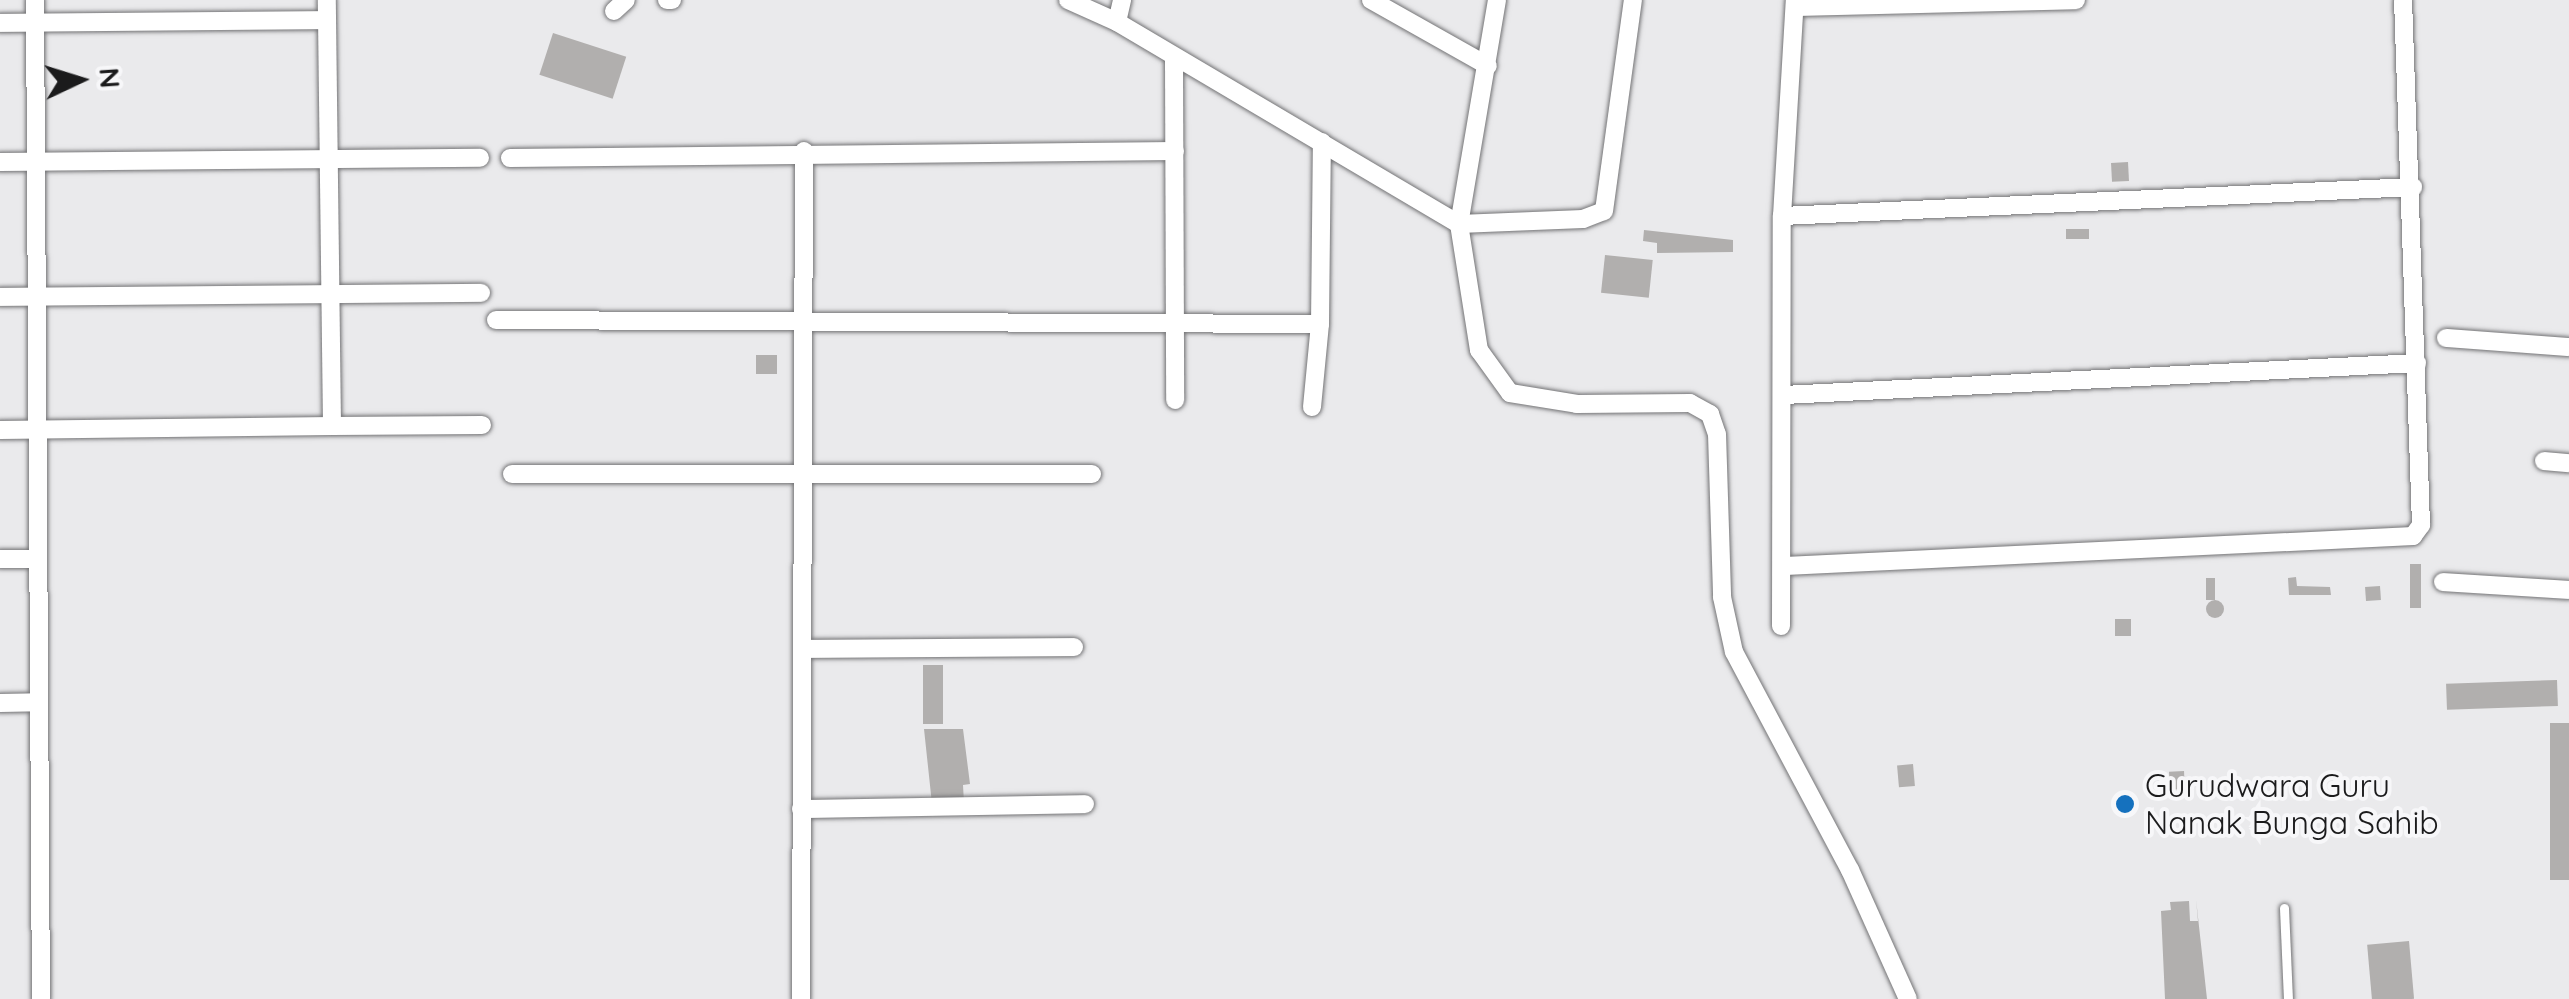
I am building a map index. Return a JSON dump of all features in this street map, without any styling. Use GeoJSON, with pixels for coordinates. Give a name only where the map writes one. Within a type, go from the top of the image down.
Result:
{"type":"FeatureCollection","features":[{"type":"Feature","properties":{"kind":"street"},"geometry":{"type":"LineString","coordinates":[[35,0],[40,999]]}},
{"type":"Feature","properties":{"kind":"street"},"geometry":{"type":"LineString","coordinates":[[327,0],[332,426]]}},
{"type":"Feature","properties":{"kind":"street"},"geometry":{"type":"LineString","coordinates":[[1068,0],[1116,22],[1174,60],[1459,224],[1583,220],[1604,211],[1633,0]]}},
{"type":"Feature","properties":{"kind":"street"},"geometry":{"type":"LineString","coordinates":[[1116,22],[1122,0]]}},
{"type":"Feature","properties":{"kind":"street"},"geometry":{"type":"LineString","coordinates":[[1371,0],[1488,66]]}},
{"type":"Feature","properties":{"kind":"street"},"geometry":{"type":"LineString","coordinates":[[1497,0],[1459,224],[1479,350],[1510,393],[1577,404],[1690,403],[1710,414],[1717,434],[1722,597],[1734,652],[1850,870],[1908,999]]}},
{"type":"Feature","properties":{"kind":"street"},"geometry":{"type":"LineString","coordinates":[[1781,626],[1785,566],[1782,216],[1795,4],[2076,0]]}},
{"type":"Feature","properties":{"kind":"street"},"geometry":{"type":"LineString","coordinates":[[1785,566],[2408,538],[2421,525],[2413,187],[2403,0]]}},
{"type":"Feature","properties":{"kind":"street"},"geometry":{"type":"LineString","coordinates":[[0,23],[327,20]]}},
{"type":"Feature","properties":{"kind":"street"},"geometry":{"type":"LineString","coordinates":[[1174,60],[1175,400]]}},
{"type":"Feature","properties":{"kind":"street"},"geometry":{"type":"LineString","coordinates":[[1312,407],[1320,324],[1322,142]]}},
{"type":"Feature","properties":{"kind":"street"},"geometry":{"type":"LineString","coordinates":[[510,158],[804,151],[1175,152]]}},
{"type":"Feature","properties":{"kind":"street"},"geometry":{"type":"LineString","coordinates":[[802,999],[800,324],[804,151]]}},
{"type":"Feature","properties":{"kind":"street"},"geometry":{"type":"LineString","coordinates":[[0,162],[480,158]]}},
{"type":"Feature","properties":{"kind":"street"},"geometry":{"type":"LineString","coordinates":[[1782,216],[2413,187]]}},
{"type":"Feature","properties":{"kind":"street"},"geometry":{"type":"LineString","coordinates":[[0,297],[481,292]]}},
{"type":"Feature","properties":{"kind":"street"},"geometry":{"type":"LineString","coordinates":[[496,320],[800,324],[1175,319],[1320,324]]}},
{"type":"Feature","properties":{"kind":"street"},"geometry":{"type":"LineString","coordinates":[[2446,338],[2569,348]]}},
{"type":"Feature","properties":{"kind":"street"},"geometry":{"type":"LineString","coordinates":[[1784,395],[2417,363]]}},
{"type":"Feature","properties":{"kind":"street"},"geometry":{"type":"LineString","coordinates":[[0,430],[482,425]]}},
{"type":"Feature","properties":{"kind":"street"},"geometry":{"type":"LineString","coordinates":[[2544,461],[2569,463]]}},
{"type":"Feature","properties":{"kind":"street"},"geometry":{"type":"LineString","coordinates":[[512,474],[1092,474]]}},
{"type":"Feature","properties":{"kind":"street"},"geometry":{"type":"LineString","coordinates":[[0,559],[38,559]]}},
{"type":"Feature","properties":{"kind":"street"},"geometry":{"type":"LineString","coordinates":[[2442,582],[2569,590]]}},
{"type":"Feature","properties":{"kind":"street"},"geometry":{"type":"LineString","coordinates":[[802,649],[1074,647]]}},
{"type":"Feature","properties":{"kind":"street"},"geometry":{"type":"LineString","coordinates":[[0,703],[39,702]]}},
{"type":"Feature","properties":{"kind":"street"},"geometry":{"type":"LineString","coordinates":[[801,809],[1086,804]]}},
{"type":"Feature","properties":{"kind":"lane"},"geometry":{"type":"LineString","coordinates":[[2284,908],[2288,999]]}},
{"type":"Feature","properties":{"kind":"building"},"geometry":{"type":"Polygon","coordinates":[[[553,33],[626,57],[613,99],[539,75],[553,33]]]}},
{"type":"Feature","properties":{"kind":"building"},"geometry":{"type":"Polygon","coordinates":[[[2128,162],[2129,181],[2112,182],[2111,163],[2128,162]]]}},
{"type":"Feature","properties":{"kind":"building"},"geometry":{"type":"Polygon","coordinates":[[[2066,229],[2089,229],[2089,239],[2066,239],[2066,229]]]}},
{"type":"Feature","properties":{"kind":"building"},"geometry":{"type":"Polygon","coordinates":[[[1644,230],[1733,240],[1733,252],[1657,253],[1657,243],[1643,241],[1644,230]]]}},
{"type":"Feature","properties":{"kind":"building"},"geometry":{"type":"Polygon","coordinates":[[[1605,255],[1653,260],[1649,298],[1601,293],[1605,255]]]}},
{"type":"Feature","properties":{"kind":"building"},"geometry":{"type":"Polygon","coordinates":[[[756,355],[777,355],[777,374],[756,374],[756,355]]]}},
{"type":"Feature","properties":{"kind":"building"},"geometry":{"type":"Polygon","coordinates":[[[2410,564],[2421,564],[2421,608],[2410,608],[2410,564]]]}},
{"type":"Feature","properties":{"kind":"building"},"geometry":{"type":"Polygon","coordinates":[[[2296,577],[2297,586],[2330,587],[2331,595],[2289,595],[2288,578],[2296,577]]]}},
{"type":"Feature","properties":{"kind":"building"},"geometry":{"type":"Polygon","coordinates":[[[2206,578],[2215,578],[2215,600],[2206,600],[2206,578]]]}},
{"type":"Feature","properties":{"kind":"building"},"geometry":{"type":"Polygon","coordinates":[[[2380,586],[2381,600],[2366,601],[2365,587],[2380,586]]]}},
{"type":"Feature","properties":{"kind":"building"},"geometry":{"type":"Polygon","coordinates":[[[2215,600],[2224,609],[2215,618],[2206,609],[2215,600]]]}},
{"type":"Feature","properties":{"kind":"building"},"geometry":{"type":"Polygon","coordinates":[[[2115,619],[2131,619],[2131,636],[2115,636],[2115,619]]]}},
{"type":"Feature","properties":{"kind":"building"},"geometry":{"type":"Polygon","coordinates":[[[923,665],[943,665],[943,724],[923,724],[923,665]]]}},
{"type":"Feature","properties":{"kind":"building"},"geometry":{"type":"Polygon","coordinates":[[[2557,680],[2558,706],[2447,710],[2446,684],[2557,680]]]}},
{"type":"Feature","properties":{"kind":"building"},"geometry":{"type":"Polygon","coordinates":[[[2550,723],[2569,723],[2569,880],[2550,880],[2550,723]]]}},
{"type":"Feature","properties":{"kind":"building"},"geometry":{"type":"Polygon","coordinates":[[[924,729],[963,729],[970,784],[963,785],[964,803],[932,804],[924,729]]]}},
{"type":"Feature","properties":{"kind":"building"},"geometry":{"type":"Polygon","coordinates":[[[1913,764],[1915,786],[1899,787],[1897,765],[1913,764]]]}},
{"type":"Feature","properties":{"kind":"building"},"geometry":{"type":"Polygon","coordinates":[[[2184,771],[2185,789],[2170,790],[2169,772],[2184,771]]]}},
{"type":"Feature","properties":{"kind":"building"},"geometry":{"type":"Polygon","coordinates":[[[2196,899],[2207,999],[2165,999],[2161,911],[2171,910],[2170,902],[2189,901],[2190,921],[2198,921],[2196,899]]]}},
{"type":"Feature","properties":{"kind":"building"},"geometry":{"type":"Polygon","coordinates":[[[2409,941],[2414,999],[2372,999],[2367,945],[2409,941]]]}},
{"type":"Feature","properties":{"kind":"place","name":"Gurudwara Guru Nanak Bunga Sahib"},"geometry":{"type":"Point","coordinates":[2125,804]}}]}
